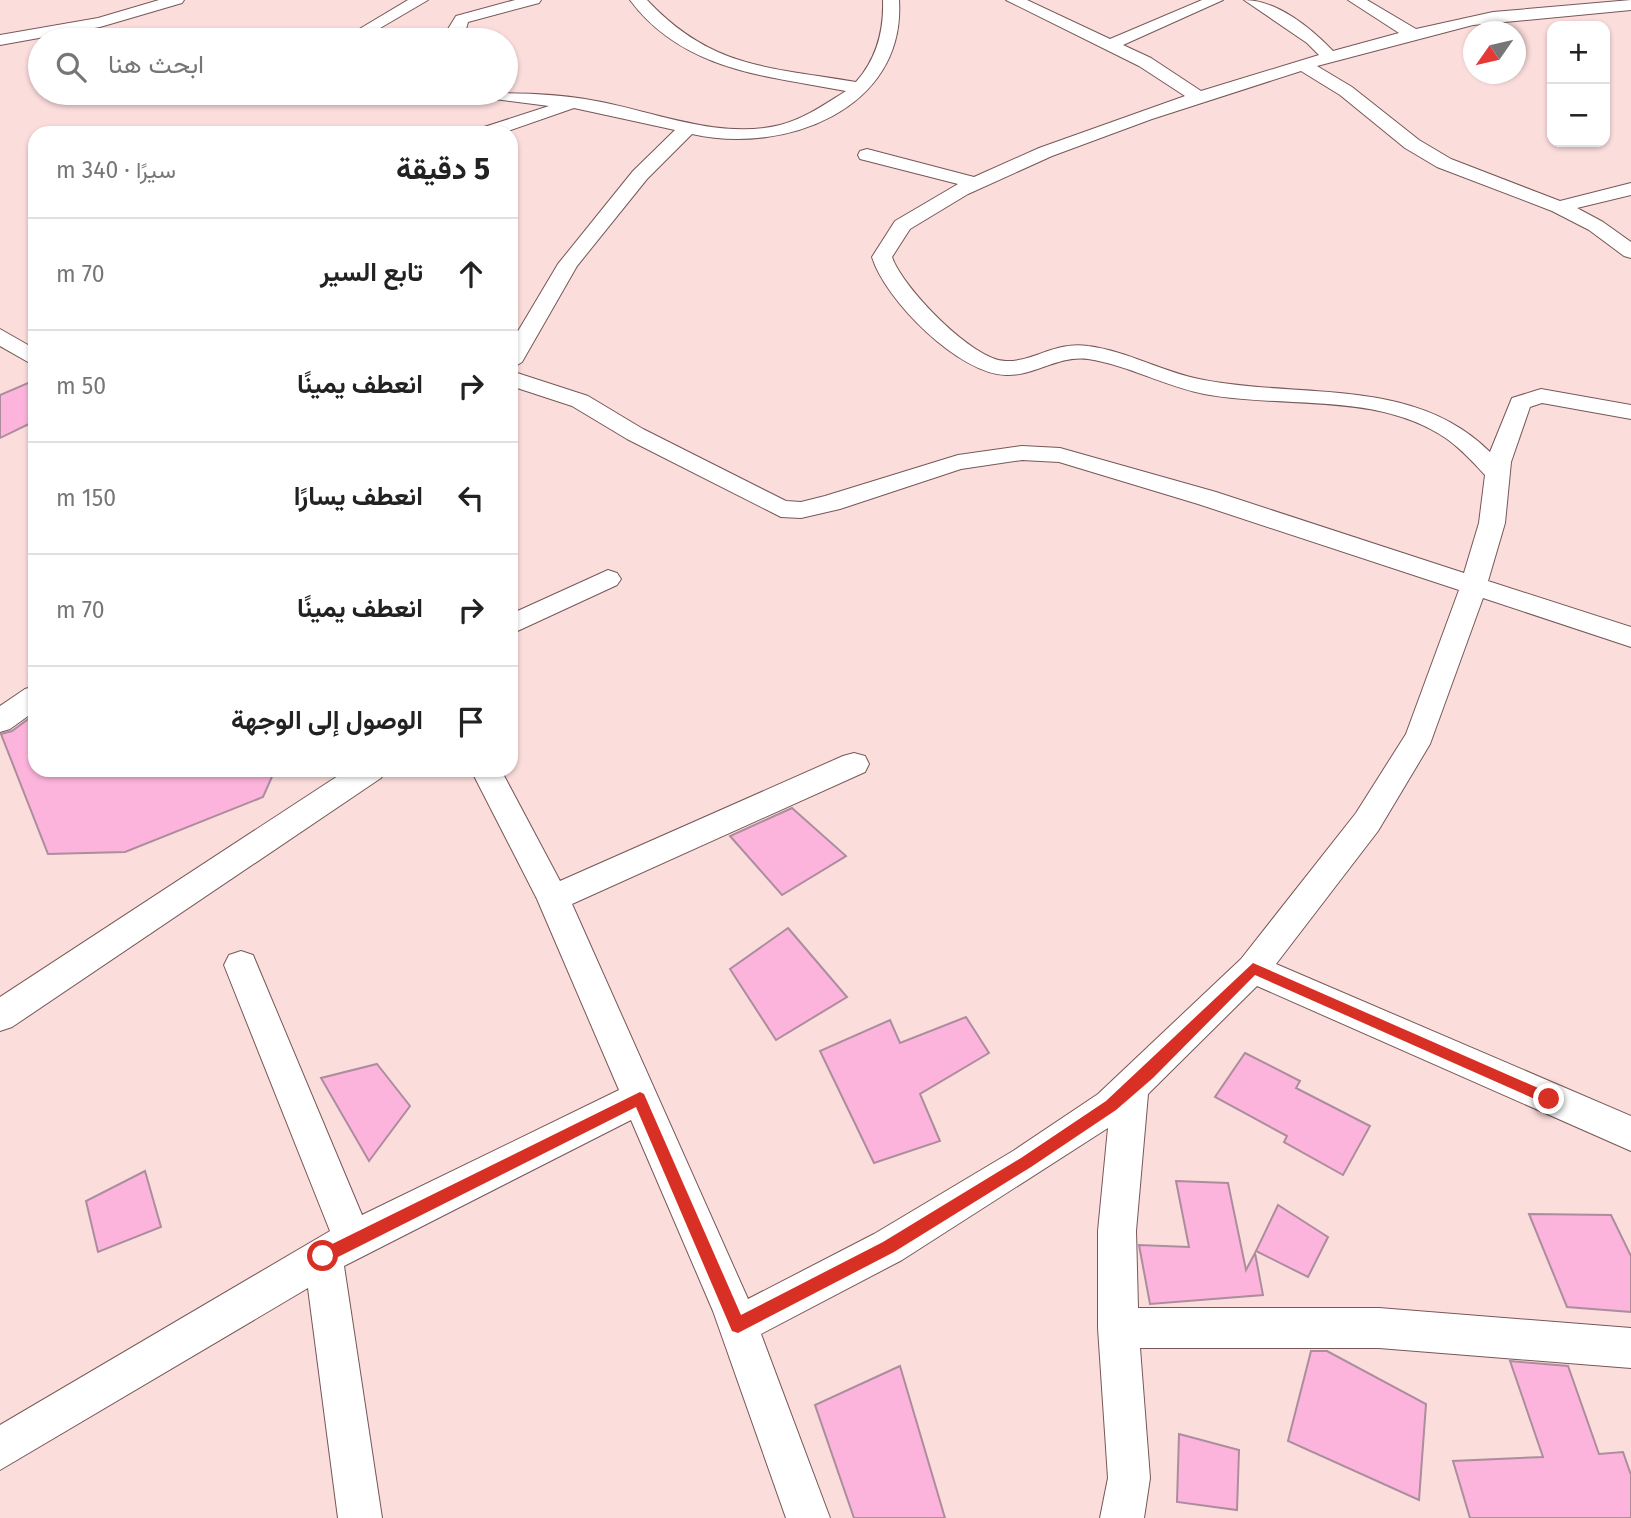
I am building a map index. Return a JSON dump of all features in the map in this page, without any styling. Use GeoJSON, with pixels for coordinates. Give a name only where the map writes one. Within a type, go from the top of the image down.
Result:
{"type":"FeatureCollection","features":[{"type":"Feature","properties":{"kind":"street"},"geometry":{"type":"LineString","coordinates":[[68,28],[176,0]]}},
{"type":"Feature","properties":{"kind":"street"},"geometry":{"type":"LineString","coordinates":[[370,28],[420,0]]}},
{"type":"Feature","properties":{"kind":"street"},"geometry":{"type":"LineString","coordinates":[[457,28],[462,19],[533,0]]}},
{"type":"Feature","properties":{"kind":"street"},"geometry":{"type":"LineString","coordinates":[[638,0],[671,34],[700,52],[735,63],[861,88]]}},
{"type":"Feature","properties":{"kind":"street"},"geometry":{"type":"LineString","coordinates":[[518,97],[613,109],[687,128],[738,136],[778,132],[814,121],[861,88],[877,67],[889,41],[893,18],[891,0]]}},
{"type":"Feature","properties":{"kind":"street"},"geometry":{"type":"LineString","coordinates":[[1014,0],[1145,62],[1197,96]]}},
{"type":"Feature","properties":{"kind":"street"},"geometry":{"type":"LineString","coordinates":[[1252,0],[1313,38],[1331,58]]}},
{"type":"Feature","properties":{"kind":"street"},"geometry":{"type":"LineString","coordinates":[[1356,0],[1413,34]]}},
{"type":"Feature","properties":{"kind":"street"},"geometry":{"type":"LineString","coordinates":[[1494,0],[1519,16]]}},
{"type":"Feature","properties":{"kind":"street"},"geometry":{"type":"LineString","coordinates":[[1110,46],[1212,1],[1299,29]]}},
{"type":"Feature","properties":{"kind":"street"},"geometry":{"type":"LineString","coordinates":[[1498,474],[1446,428],[1380,404],[1347,399],[1229,393],[1081,352],[1062,353],[1021,368],[1001,368],[983,361],[900,294],[888,277],[881,256],[885,243],[896,227],[912,215],[977,183],[1121,121],[1197,96],[1413,34],[1475,20],[1631,5]]}},
{"type":"Feature","properties":{"kind":"street"},"geometry":{"type":"LineString","coordinates":[[0,40],[28,35]]}},
{"type":"Feature","properties":{"kind":"street"},"geometry":{"type":"LineString","coordinates":[[1304,66],[1346,91],[1412,144],[1444,163],[1559,207],[1596,226],[1631,252]]}},
{"type":"Feature","properties":{"kind":"street"},"geometry":{"type":"LineString","coordinates":[[505,126],[575,103]]}},
{"type":"Feature","properties":{"kind":"street"},"geometry":{"type":"LineString","coordinates":[[518,350],[568,264],[640,175],[687,128]]}},
{"type":"Feature","properties":{"kind":"street"},"geometry":{"type":"LineString","coordinates":[[867,155],[977,183]]}},
{"type":"Feature","properties":{"kind":"street"},"geometry":{"type":"LineString","coordinates":[[1559,207],[1631,189]]}},
{"type":"Feature","properties":{"kind":"street"},"geometry":{"type":"LineString","coordinates":[[0,335],[28,354]]}},
{"type":"Feature","properties":{"kind":"street"},"geometry":{"type":"LineString","coordinates":[[518,380],[580,401],[635,434],[781,509],[801,510],[831,503],[958,462],[1022,453],[1060,455],[1207,498],[1473,588],[1631,637]]}},
{"type":"Feature","properties":{"kind":"street"},"geometry":{"type":"LineString","coordinates":[[738,1325],[888,1247],[1026,1163],[1130,1090],[1253,969],[1367,822],[1420,736],[1473,588],[1492,523],[1498,474],[1520,403],[1528,398],[1541,396],[1631,412]]}},
{"type":"Feature","properties":{"kind":"street"},"geometry":{"type":"LineString","coordinates":[[518,622],[608,579]]}},
{"type":"Feature","properties":{"kind":"street"},"geometry":{"type":"LineString","coordinates":[[0,721],[28,701]]}},
{"type":"Feature","properties":{"kind":"street"},"geometry":{"type":"LineString","coordinates":[[553,898],[854,764]]}},
{"type":"Feature","properties":{"kind":"street"},"geometry":{"type":"LineString","coordinates":[[0,1016],[359,777]]}},
{"type":"Feature","properties":{"kind":"street"},"geometry":{"type":"LineString","coordinates":[[490,777],[553,898],[738,1325],[808,1518]]}},
{"type":"Feature","properties":{"kind":"street"},"geometry":{"type":"LineString","coordinates":[[241,965],[338,1248],[360,1518]]}},
{"type":"Feature","properties":{"kind":"street"},"geometry":{"type":"LineString","coordinates":[[1253,969],[1631,1134]]}},
{"type":"Feature","properties":{"kind":"street"},"geometry":{"type":"LineString","coordinates":[[1122,1518],[1129,1478],[1118,1328],[1118,1231],[1130,1090]]}},
{"type":"Feature","properties":{"kind":"street"},"geometry":{"type":"LineString","coordinates":[[0,1449],[338,1248],[640,1098]]}},
{"type":"Feature","properties":{"kind":"street"},"geometry":{"type":"LineString","coordinates":[[1118,1328],[1379,1328],[1631,1348]]}},
{"type":"Feature","properties":{"kind":"building"},"geometry":{"type":"Polygon","coordinates":[[[28,383],[28,424],[0,438],[0,395],[28,383]]]}},
{"type":"Feature","properties":{"kind":"building"},"geometry":{"type":"Polygon","coordinates":[[[28,719],[28,777],[272,777],[263,797],[125,852],[48,854],[1,734],[12,731],[28,719]]]}},
{"type":"Feature","properties":{"kind":"building"},"geometry":{"type":"Polygon","coordinates":[[[792,808],[846,856],[782,895],[730,836],[792,808]]]}},
{"type":"Feature","properties":{"kind":"building"},"geometry":{"type":"Polygon","coordinates":[[[788,928],[847,997],[776,1040],[730,969],[788,928]]]}},
{"type":"Feature","properties":{"kind":"building"},"geometry":{"type":"Polygon","coordinates":[[[966,1017],[989,1053],[920,1094],[940,1141],[874,1163],[820,1051],[890,1020],[900,1043],[966,1017]]]}},
{"type":"Feature","properties":{"kind":"building"},"geometry":{"type":"Polygon","coordinates":[[[1245,1053],[1300,1081],[1296,1088],[1370,1126],[1343,1175],[1284,1142],[1287,1136],[1215,1097],[1245,1053]]]}},
{"type":"Feature","properties":{"kind":"building"},"geometry":{"type":"Polygon","coordinates":[[[377,1064],[410,1106],[369,1161],[321,1078],[377,1064]]]}},
{"type":"Feature","properties":{"kind":"building"},"geometry":{"type":"Polygon","coordinates":[[[145,1171],[161,1227],[98,1252],[86,1201],[145,1171]]]}},
{"type":"Feature","properties":{"kind":"building"},"geometry":{"type":"Polygon","coordinates":[[[1176,1181],[1228,1183],[1246,1270],[1255,1253],[1263,1295],[1150,1304],[1139,1245],[1189,1247],[1176,1181]]]}},
{"type":"Feature","properties":{"kind":"building"},"geometry":{"type":"Polygon","coordinates":[[[1278,1205],[1328,1237],[1308,1277],[1256,1251],[1278,1205]]]}},
{"type":"Feature","properties":{"kind":"building"},"geometry":{"type":"Polygon","coordinates":[[[1529,1214],[1611,1215],[1631,1256],[1631,1312],[1567,1307],[1529,1214]]]}},
{"type":"Feature","properties":{"kind":"building"},"geometry":{"type":"Polygon","coordinates":[[[1311,1351],[1327,1351],[1426,1404],[1419,1500],[1288,1441],[1311,1351]]]}},
{"type":"Feature","properties":{"kind":"building"},"geometry":{"type":"Polygon","coordinates":[[[1510,1361],[1568,1366],[1599,1454],[1623,1452],[1631,1475],[1631,1518],[1470,1518],[1453,1461],[1543,1457],[1510,1361]]]}},
{"type":"Feature","properties":{"kind":"building"},"geometry":{"type":"Polygon","coordinates":[[[900,1366],[945,1518],[854,1518],[815,1405],[900,1366]]]}},
{"type":"Feature","properties":{"kind":"building"},"geometry":{"type":"Polygon","coordinates":[[[1179,1434],[1239,1450],[1237,1510],[1177,1502],[1179,1434]]]}},
{"type":"Feature","properties":{"kind":"route"},"geometry":{"type":"LineString","coordinates":[[323,1256],[640,1098],[738,1325],[888,1247],[1026,1163],[1111,1106],[1253,969],[1549,1099]]}}]}
